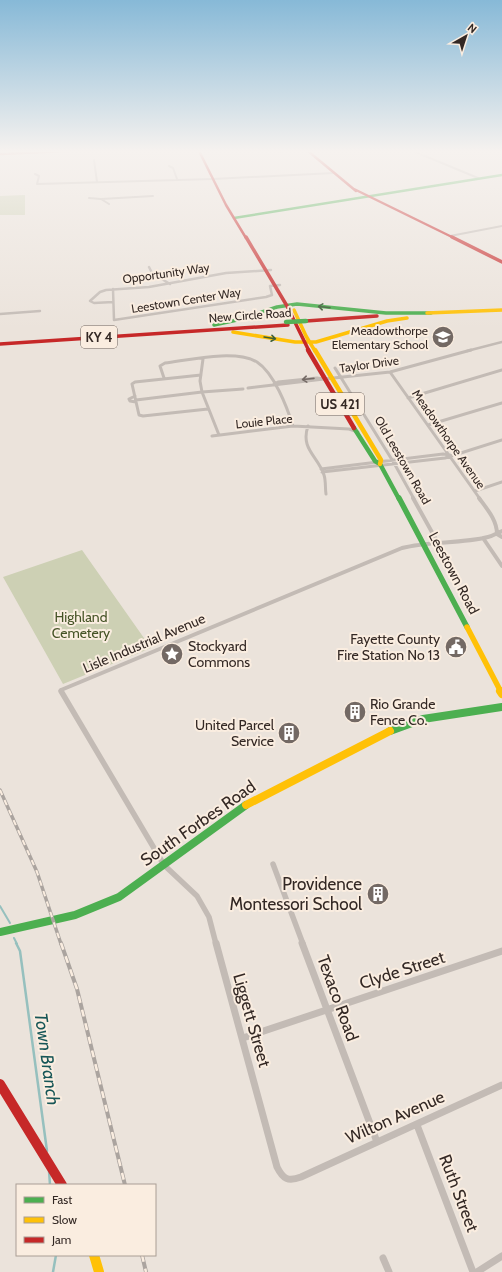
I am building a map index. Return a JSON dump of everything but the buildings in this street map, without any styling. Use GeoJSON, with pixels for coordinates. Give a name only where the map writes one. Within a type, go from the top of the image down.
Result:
{"type":"FeatureCollection","features":[{"type":"Feature","properties":{"kind":"main road","name":"Leestown Road"},"geometry":{"type":"LineString","coordinates":[[232,210],[277,285],[290,303],[351,421],[379,462]]}},
{"type":"Feature","properties":{"kind":"main road"},"geometry":{"type":"LineString","coordinates":[[236,217],[278,210]]}},
{"type":"Feature","properties":{"kind":"main road"},"geometry":{"type":"LineString","coordinates":[[398,210],[502,262]]}},
{"type":"Feature","properties":{"kind":"main road"},"geometry":{"type":"LineString","coordinates":[[189,328],[229,322],[290,303],[386,313],[432,314]]}},
{"type":"Feature","properties":{"kind":"main road","name":"New Circle Road"},"geometry":{"type":"LineString","coordinates":[[0,342],[198,331],[432,314],[502,311]]}},
{"type":"Feature","properties":{"kind":"main road"},"geometry":{"type":"LineString","coordinates":[[198,331],[238,333],[310,343],[387,321],[432,314]]}},
{"type":"Feature","properties":{"kind":"main road","name":"New Circle Road"},"geometry":{"type":"LineString","coordinates":[[0,342],[189,328],[287,324]]}},
{"type":"Feature","properties":{"kind":"main road","name":"Leestown Road"},"geometry":{"type":"LineString","coordinates":[[328,379],[379,462],[424,543],[502,694]]}},
{"type":"Feature","properties":{"kind":"main road","name":"South Forbes Road"},"geometry":{"type":"LineString","coordinates":[[0,932],[55,920],[91,910],[119,897],[229,816],[260,797],[372,740],[409,723],[423,719],[502,707]]}},
{"type":"Feature","properties":{"kind":"main road"},"geometry":{"type":"LineString","coordinates":[[0,1084],[61,1184]]}},
{"type":"Feature","properties":{"kind":"main road"},"geometry":{"type":"LineString","coordinates":[[94,1256],[99,1272]]}},
{"type":"Feature","properties":{"kind":"street"},"geometry":{"type":"LineString","coordinates":[[450,236],[502,226]]}},
{"type":"Feature","properties":{"kind":"street"},"geometry":{"type":"LineString","coordinates":[[149,268],[157,277],[170,284]]}},
{"type":"Feature","properties":{"kind":"street","name":"Opportunity Way"},"geometry":{"type":"LineString","coordinates":[[113,302],[90,302],[100,292],[113,289],[149,287],[226,273],[268,270]]}},
{"type":"Feature","properties":{"kind":"street","name":"Leestown Center Way"},"geometry":{"type":"LineString","coordinates":[[113,289],[114,320],[266,297],[272,295],[269,287],[277,285]]}},
{"type":"Feature","properties":{"kind":"street"},"geometry":{"type":"LineString","coordinates":[[0,314],[40,311]]}},
{"type":"Feature","properties":{"kind":"street","name":"Taylor Drive"},"geometry":{"type":"LineString","coordinates":[[135,399],[213,391],[216,392],[247,387],[390,372],[502,342]]}},
{"type":"Feature","properties":{"kind":"street"},"geometry":{"type":"LineString","coordinates":[[164,378],[160,366],[162,364],[203,359],[235,358],[256,362],[263,367],[274,384],[294,426]]}},
{"type":"Feature","properties":{"kind":"street"},"geometry":{"type":"LineString","coordinates":[[203,359],[200,375],[202,392],[219,435]]}},
{"type":"Feature","properties":{"kind":"street","name":"Old Leestown Road"},"geometry":{"type":"LineString","coordinates":[[335,368],[393,461],[438,543]]}},
{"type":"Feature","properties":{"kind":"street"},"geometry":{"type":"LineString","coordinates":[[408,398],[502,370]]}},
{"type":"Feature","properties":{"kind":"street","name":"Meadowthorpe Avenue"},"geometry":{"type":"LineString","coordinates":[[390,372],[475,491],[496,523],[497,533]]}},
{"type":"Feature","properties":{"kind":"street"},"geometry":{"type":"LineString","coordinates":[[200,375],[135,382],[132,384],[135,399],[139,414],[145,416],[208,409]]}},
{"type":"Feature","properties":{"kind":"street"},"geometry":{"type":"LineString","coordinates":[[428,425],[502,403]]}},
{"type":"Feature","properties":{"kind":"street"},"geometry":{"type":"LineString","coordinates":[[342,428],[350,424],[351,421]]}},
{"type":"Feature","properties":{"kind":"street","name":"Louie Place"},"geometry":{"type":"LineString","coordinates":[[212,436],[294,426],[308,426],[328,429],[342,428],[358,432]]}},
{"type":"Feature","properties":{"kind":"street"},"geometry":{"type":"LineString","coordinates":[[308,426],[304,435],[306,444],[322,470],[326,482],[326,494]]}},
{"type":"Feature","properties":{"kind":"street"},"geometry":{"type":"LineString","coordinates":[[322,470],[379,462],[445,458],[450,455],[463,453],[502,440]]}},
{"type":"Feature","properties":{"kind":"street"},"geometry":{"type":"LineString","coordinates":[[475,491],[502,482]]}},
{"type":"Feature","properties":{"kind":"street"},"geometry":{"type":"LineString","coordinates":[[424,543],[483,538],[502,531]]}},
{"type":"Feature","properties":{"kind":"street"},"geometry":{"type":"LineString","coordinates":[[497,533],[502,537]]}},
{"type":"Feature","properties":{"kind":"street"},"geometry":{"type":"LineString","coordinates":[[483,538],[502,566]]}},
{"type":"Feature","properties":{"kind":"street","name":"Lisle Industrial Avenue"},"geometry":{"type":"LineString","coordinates":[[164,865],[61,690],[378,557],[412,545],[424,543]]}},
{"type":"Feature","properties":{"kind":"street","name":"Texaco Road"},"geometry":{"type":"LineString","coordinates":[[273,864],[377,1142]]}},
{"type":"Feature","properties":{"kind":"street","name":"Liggett Street"},"geometry":{"type":"LineString","coordinates":[[164,865],[197,896],[209,917],[277,1167],[280,1174],[288,1181],[301,1177]]}},
{"type":"Feature","properties":{"kind":"street","name":"Clyde Street"},"geometry":{"type":"LineString","coordinates":[[243,1038],[502,951]]}},
{"type":"Feature","properties":{"kind":"street","name":"Wilton Avenue"},"geometry":{"type":"LineString","coordinates":[[301,1177],[502,1085]]}},
{"type":"Feature","properties":{"kind":"street","name":"Ruth Street"},"geometry":{"type":"LineString","coordinates":[[417,1125],[473,1272]]}},
{"type":"Feature","properties":{"kind":"street"},"geometry":{"type":"LineString","coordinates":[[477,1272],[502,1256]]}},
{"type":"Feature","properties":{"kind":"street"},"geometry":{"type":"LineString","coordinates":[[383,1258],[389,1272]]}},
{"type":"Feature","properties":{"kind":"green space"},"geometry":{"type":"Polygon","coordinates":[[[0,210],[25,210],[25,215],[0,215],[0,210]]]}},
{"type":"Feature","properties":{"kind":"green space","name":"Highland Cemetery"},"geometry":{"type":"Polygon","coordinates":[[[82,550],[151,648],[63,684],[3,577],[82,550]]]}},
{"type":"Feature","properties":{"kind":"waterway","name":"Town Branch"},"geometry":{"type":"LineString","coordinates":[[0,906],[10,923]]}},
{"type":"Feature","properties":{"kind":"waterway","name":"Town Branch"},"geometry":{"type":"LineString","coordinates":[[14,938],[17,944]]}},
{"type":"Feature","properties":{"kind":"waterway","name":"Town Branch"},"geometry":{"type":"LineString","coordinates":[[16,943],[20,951],[47,1151]]}},
{"type":"Feature","properties":{"kind":"waterway","name":"Town Branch"},"geometry":{"type":"LineString","coordinates":[[49,1171],[50,1184]]}},
{"type":"Feature","properties":{"kind":"waterway","name":"Town Branch"},"geometry":{"type":"LineString","coordinates":[[53,1272],[56,1256]]}},
{"type":"Feature","properties":{"kind":"railway"},"geometry":{"type":"LineString","coordinates":[[0,790],[37,872],[61,944]]}},
{"type":"Feature","properties":{"kind":"railway"},"geometry":{"type":"LineString","coordinates":[[61,943],[77,989],[125,1184]]}},
{"type":"Feature","properties":{"kind":"railway"},"geometry":{"type":"LineString","coordinates":[[142,1256],[146,1272]]}},
{"type":"Feature","properties":{"kind":"traffic: fast"},"geometry":{"type":"LineString","coordinates":[[234,218],[282,210]]}},
{"type":"Feature","properties":{"kind":"traffic: fast"},"geometry":{"type":"LineString","coordinates":[[214,325],[237,320],[277,307],[297,304],[386,313],[431,313]]}},
{"type":"Feature","properties":{"kind":"traffic: fast"},"geometry":{"type":"LineString","coordinates":[[286,322],[306,321]]}},
{"type":"Feature","properties":{"kind":"traffic: fast"},"geometry":{"type":"LineString","coordinates":[[354,428],[375,461],[380,464],[424,543],[467,627]]}},
{"type":"Feature","properties":{"kind":"traffic: fast"},"geometry":{"type":"LineString","coordinates":[[390,731],[423,719],[502,707]]}},
{"type":"Feature","properties":{"kind":"traffic: fast"},"geometry":{"type":"LineString","coordinates":[[0,932],[75,915],[119,897],[246,805]]}},
{"type":"Feature","properties":{"kind":"traffic: slow"},"geometry":{"type":"LineString","coordinates":[[294,310],[306,336],[381,460],[380,464]]}},
{"type":"Feature","properties":{"kind":"traffic: slow"},"geometry":{"type":"LineString","coordinates":[[427,313],[502,310]]}},
{"type":"Feature","properties":{"kind":"traffic: slow"},"geometry":{"type":"LineString","coordinates":[[233,332],[295,342],[316,342],[387,321],[407,318]]}},
{"type":"Feature","properties":{"kind":"traffic: slow"},"geometry":{"type":"LineString","coordinates":[[467,627],[502,694]]}},
{"type":"Feature","properties":{"kind":"traffic: slow"},"geometry":{"type":"LineString","coordinates":[[246,805],[390,731]]}},
{"type":"Feature","properties":{"kind":"traffic: slow"},"geometry":{"type":"LineString","coordinates":[[94,1256],[99,1272]]}},
{"type":"Feature","properties":{"kind":"traffic: jam"},"geometry":{"type":"LineString","coordinates":[[229,210],[287,306],[303,342],[354,428]]}},
{"type":"Feature","properties":{"kind":"traffic: jam"},"geometry":{"type":"LineString","coordinates":[[397,210],[502,262]]}},
{"type":"Feature","properties":{"kind":"traffic: jam"},"geometry":{"type":"LineString","coordinates":[[306,321],[377,316]]}},
{"type":"Feature","properties":{"kind":"traffic: jam"},"geometry":{"type":"LineString","coordinates":[[0,344],[288,325]]}},
{"type":"Feature","properties":{"kind":"traffic: jam"},"geometry":{"type":"LineString","coordinates":[[0,1084],[61,1184]]}},
{"type":"Feature","properties":{"kind":"place","name":"Meadowthorpe Elementary School"},"geometry":{"type":"Point","coordinates":[443,337]}},
{"type":"Feature","properties":{"kind":"place","name":"Fayette County Fire Station No 13"},"geometry":{"type":"Point","coordinates":[456,647]}},
{"type":"Feature","properties":{"kind":"place","name":"Stockyard Commons"},"geometry":{"type":"Point","coordinates":[172,654]}},
{"type":"Feature","properties":{"kind":"place","name":"Rio Grande Fence Co."},"geometry":{"type":"Point","coordinates":[355,712]}},
{"type":"Feature","properties":{"kind":"place","name":"United Parcel Service"},"geometry":{"type":"Point","coordinates":[289,733]}},
{"type":"Feature","properties":{"kind":"place","name":"Providence Montessori School"},"geometry":{"type":"Point","coordinates":[378,894]}}]}
